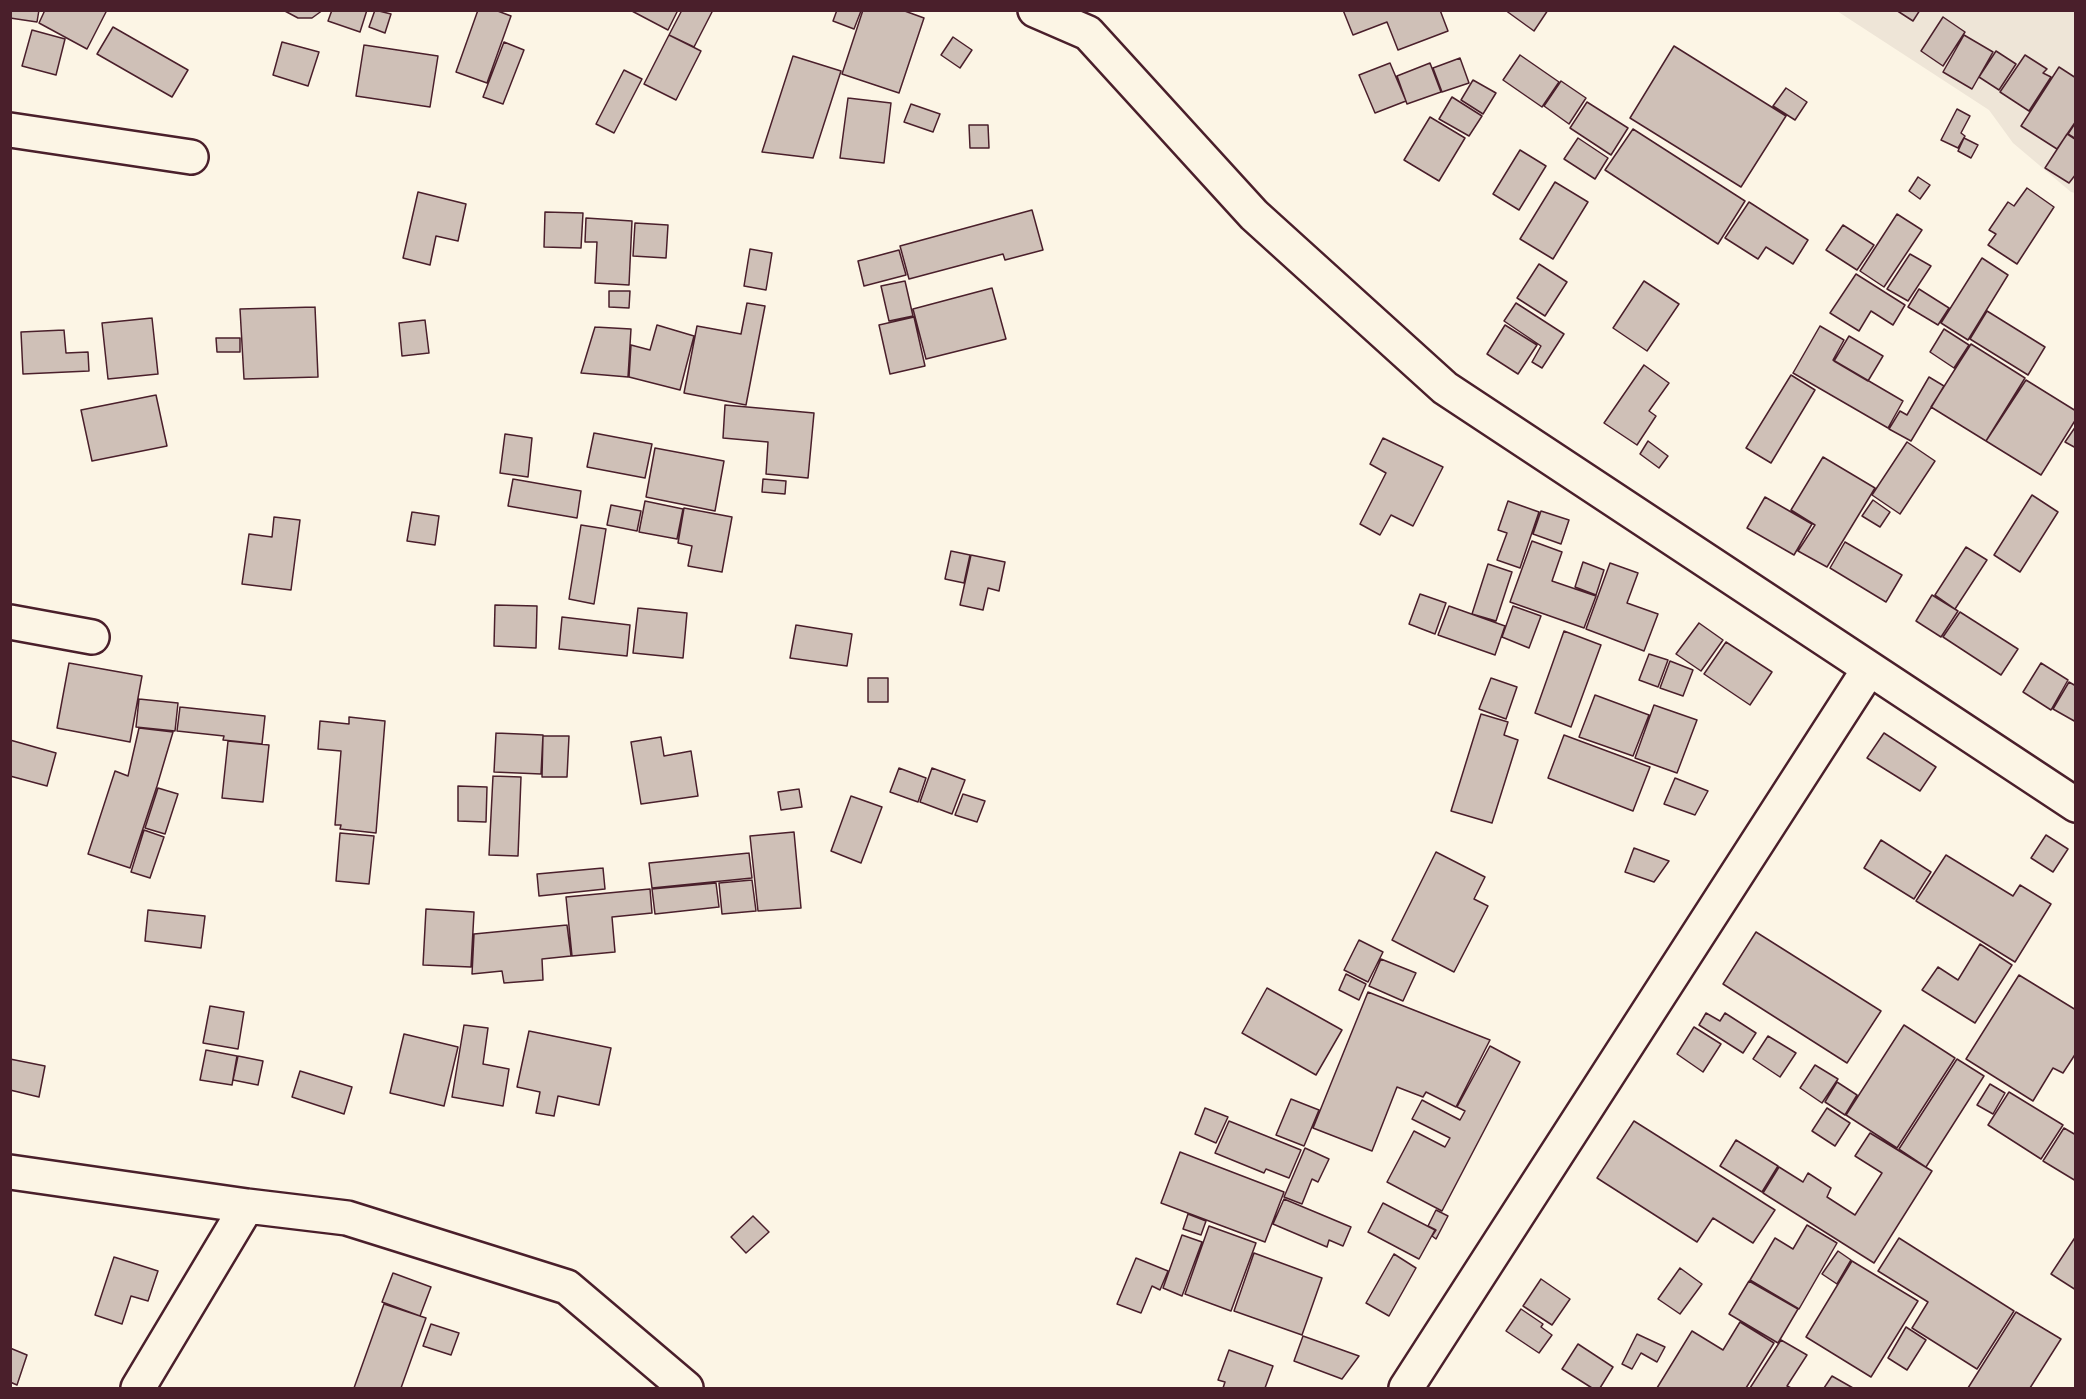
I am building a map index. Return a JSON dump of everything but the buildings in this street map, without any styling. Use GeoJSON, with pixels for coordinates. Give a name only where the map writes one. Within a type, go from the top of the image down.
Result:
{"type":"FeatureCollection","features":[{"type":"Feature","properties":{"kind":"street"},"geometry":{"type":"LineString","coordinates":[[1035,10],[1088,33],[1254,215],[1445,388],[2076,805]]}},
{"type":"Feature","properties":{"kind":"street"},"geometry":{"type":"LineString","coordinates":[[10,130],[191,157]]}},
{"type":"Feature","properties":{"kind":"street"},"geometry":{"type":"LineString","coordinates":[[10,622],[92,637]]}},
{"type":"Feature","properties":{"kind":"street"},"geometry":{"type":"LineString","coordinates":[[1406,1389],[1869,669]]}},
{"type":"Feature","properties":{"kind":"street"},"geometry":{"type":"LineString","coordinates":[[10,1172],[347,1218],[567,1287],[686,1389]]}},
{"type":"Feature","properties":{"kind":"street"},"geometry":{"type":"LineString","coordinates":[[138,1389],[247,1206]]}},
{"type":"Feature","properties":{"kind":"shaded area"},"geometry":{"type":"Polygon","coordinates":[[[1837,11],[2075,11],[2075,193],[2013,143],[1989,110],[1837,11]]]}}]}
